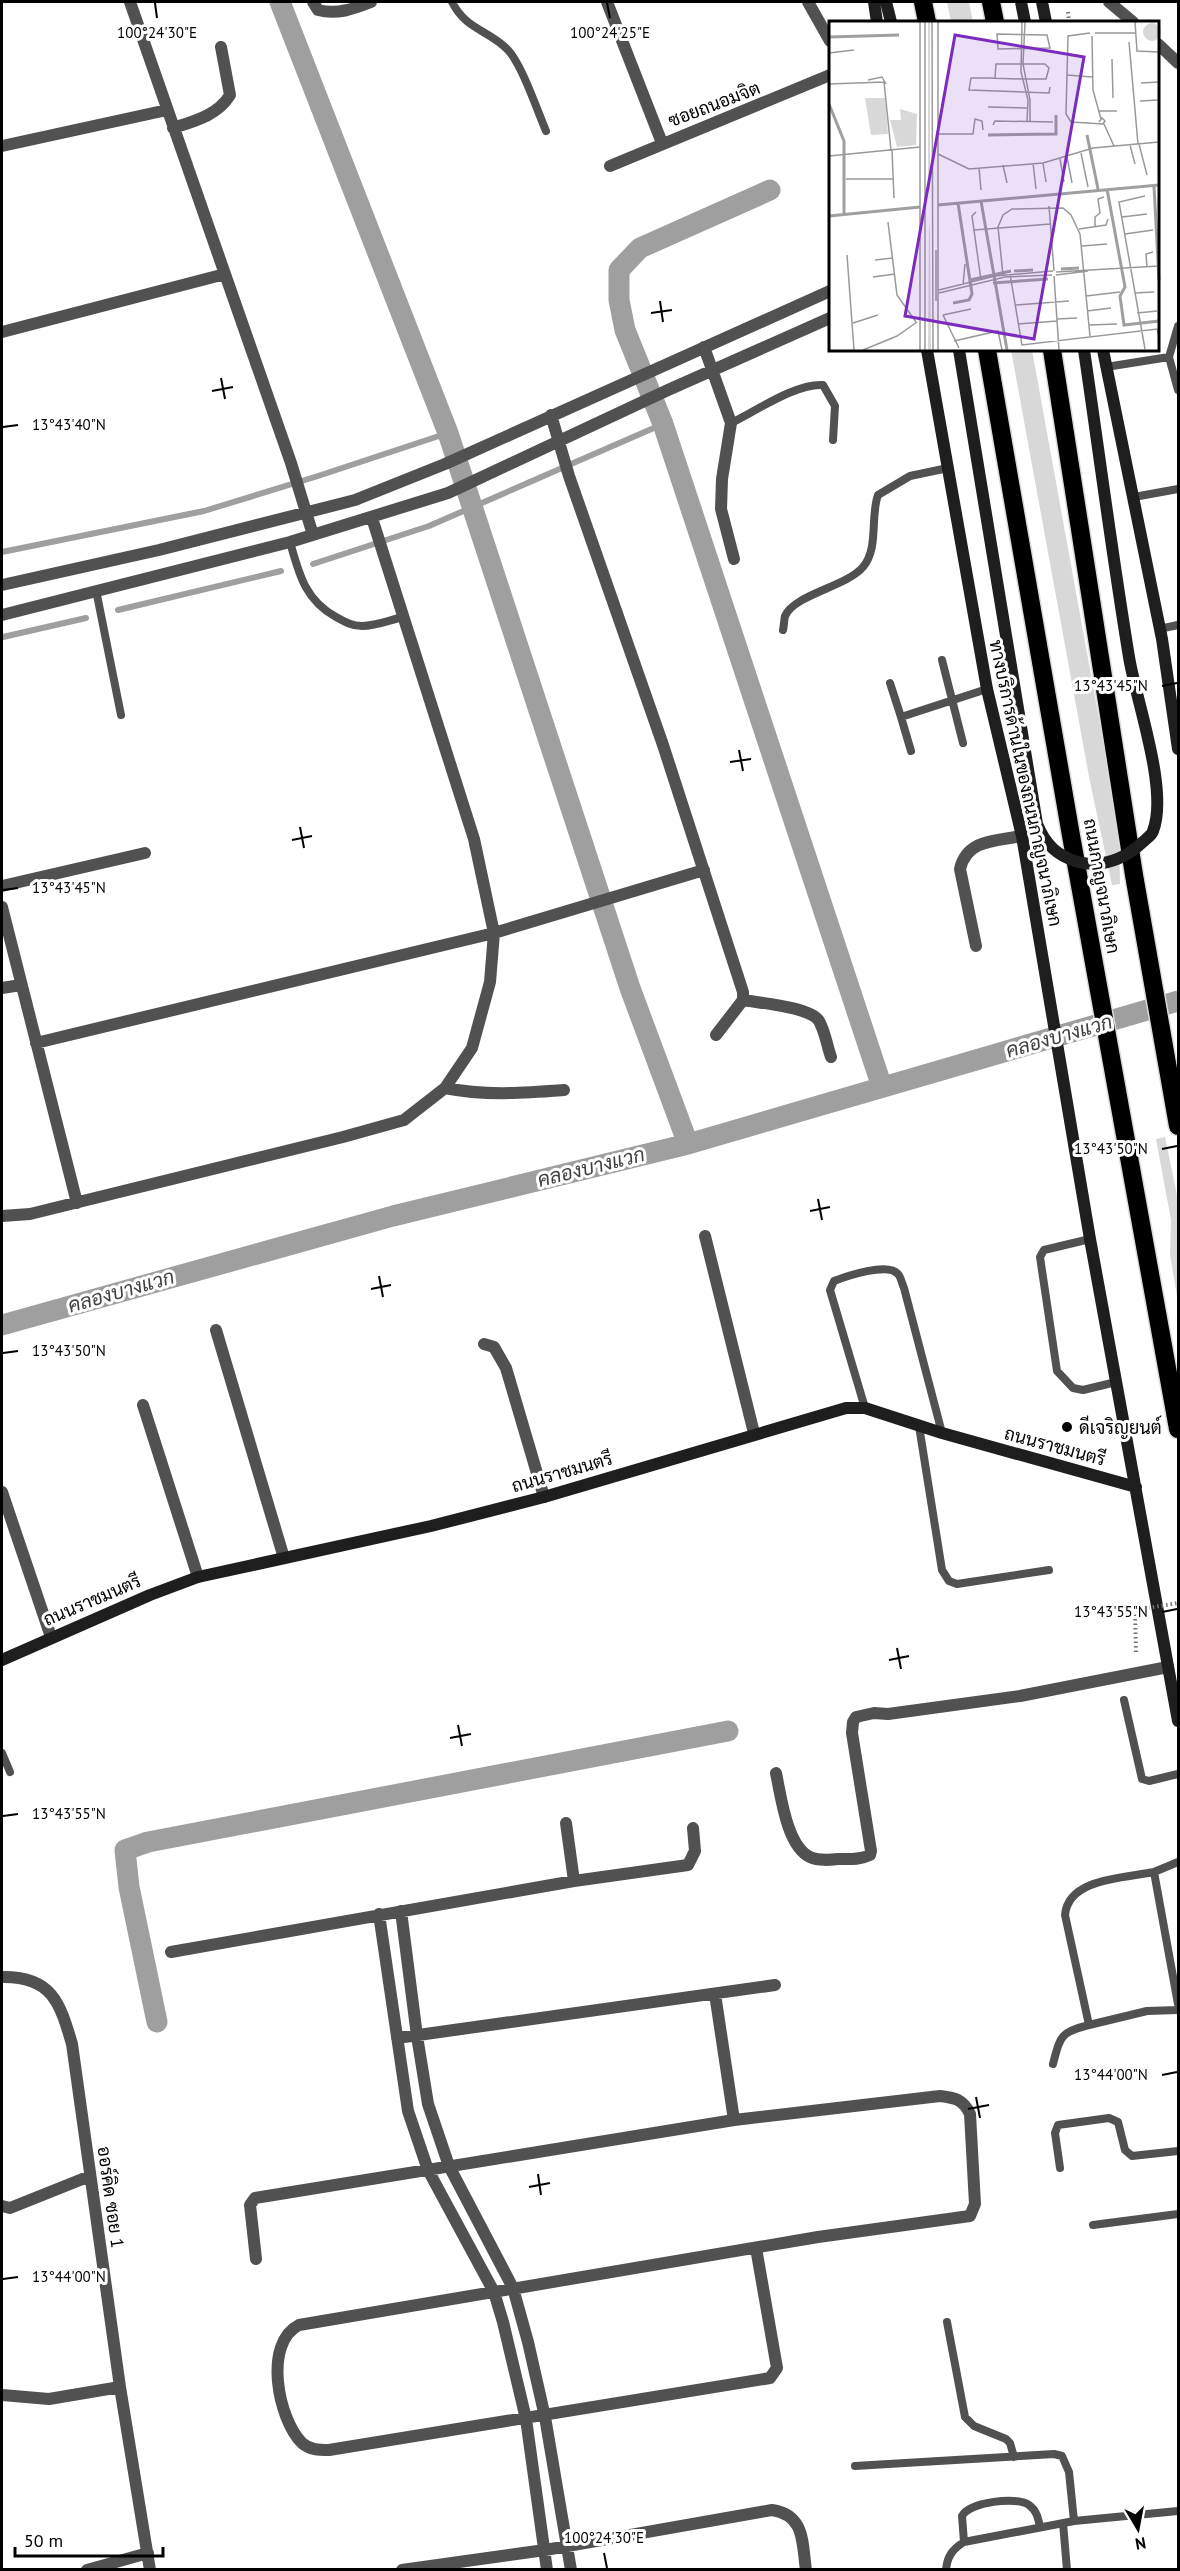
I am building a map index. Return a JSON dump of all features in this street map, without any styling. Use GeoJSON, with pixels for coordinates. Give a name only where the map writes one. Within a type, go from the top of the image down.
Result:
{"type":"FeatureCollection","features":[{"type":"Feature","properties":{"kind":"highway"},"geometry":{"type":"LineString","coordinates":[[923,2],[927,21]]}},
{"type":"Feature","properties":{"kind":"highway"},"geometry":{"type":"LineString","coordinates":[[991,2],[994,21]]}},
{"type":"Feature","properties":{"kind":"highway","name":"ถนนกาญจนาภิเษก"},"geometry":{"type":"LineString","coordinates":[[987,351],[1054,744],[1179,1430]]}},
{"type":"Feature","properties":{"kind":"highway","name":"ถนนกาญจนาภิเษก"},"geometry":{"type":"LineString","coordinates":[[1052,351],[1134,876],[1179,1126]]}},
{"type":"Feature","properties":{"kind":"main road"},"geometry":{"type":"LineString","coordinates":[[874,2],[877,21]]}},
{"type":"Feature","properties":{"kind":"main road"},"geometry":{"type":"LineString","coordinates":[[886,2],[891,21]]}},
{"type":"Feature","properties":{"kind":"main road"},"geometry":{"type":"LineString","coordinates":[[1021,2],[1025,21]]}},
{"type":"Feature","properties":{"kind":"main road"},"geometry":{"type":"LineString","coordinates":[[1042,2],[1046,21]]}},
{"type":"Feature","properties":{"kind":"main road","name":"ทางบริการด้านในของถนนกาญจนาภิเษก"},"geometry":{"type":"LineString","coordinates":[[927,351],[987,689],[1022,836],[1090,1239],[1179,1721]]}},
{"type":"Feature","properties":{"kind":"main road"},"geometry":{"type":"LineString","coordinates":[[959,351],[1037,824],[1044,841],[1062,856],[1080,862],[1102,865],[1131,853],[1153,833],[1157,805],[1154,775],[1129,659],[1084,351]]}},
{"type":"Feature","properties":{"kind":"main road"},"geometry":{"type":"LineString","coordinates":[[1102,351],[1134,497],[1159,629],[1174,685],[1179,749]]}},
{"type":"Feature","properties":{"kind":"main road","name":"ถนนราชมนตรี"},"geometry":{"type":"LineString","coordinates":[[2,1660],[150,1595],[198,1577],[431,1526],[544,1497],[754,1433],[846,1408],[865,1408],[942,1433],[1136,1487]]}},
{"type":"Feature","properties":{"kind":"street"},"geometry":{"type":"LineString","coordinates":[[130,2],[172,128],[291,463],[313,535]]}},
{"type":"Feature","properties":{"kind":"street"},"geometry":{"type":"LineString","coordinates":[[313,2],[318,10],[330,13],[351,10],[371,2]]}},
{"type":"Feature","properties":{"kind":"street"},"geometry":{"type":"LineString","coordinates":[[607,2],[662,143]]}},
{"type":"Feature","properties":{"kind":"street"},"geometry":{"type":"LineString","coordinates":[[808,2],[829,38]]}},
{"type":"Feature","properties":{"kind":"street"},"geometry":{"type":"LineString","coordinates":[[1109,2],[1132,21]]}},
{"type":"Feature","properties":{"kind":"street"},"geometry":{"type":"LineString","coordinates":[[1159,45],[1179,63]]}},
{"type":"Feature","properties":{"kind":"street"},"geometry":{"type":"LineString","coordinates":[[172,128],[223,107],[230,95],[220,47]]}},
{"type":"Feature","properties":{"kind":"street","name":"ซอยถนอมจิต"},"geometry":{"type":"LineString","coordinates":[[610,166],[829,76]]}},
{"type":"Feature","properties":{"kind":"street"},"geometry":{"type":"LineString","coordinates":[[2,146],[167,110]]}},
{"type":"Feature","properties":{"kind":"street"},"geometry":{"type":"LineString","coordinates":[[2,332],[225,274]]}},
{"type":"Feature","properties":{"kind":"street"},"geometry":{"type":"LineString","coordinates":[[2,585],[305,514],[355,500],[445,464],[659,366],[829,292]]}},
{"type":"Feature","properties":{"kind":"street"},"geometry":{"type":"LineString","coordinates":[[2,615],[290,542],[448,493],[668,390],[829,319]]}},
{"type":"Feature","properties":{"kind":"street"},"geometry":{"type":"LineString","coordinates":[[704,346],[731,423],[722,479],[721,509],[734,559]]}},
{"type":"Feature","properties":{"kind":"street"},"geometry":{"type":"LineString","coordinates":[[551,415],[569,476],[704,870],[743,992],[743,1000],[716,1035]]}},
{"type":"Feature","properties":{"kind":"street"},"geometry":{"type":"LineString","coordinates":[[2,1216],[30,1214],[77,1203],[343,1137],[404,1119],[445,1088],[472,1048],[490,982],[494,933],[474,839],[372,518]]}},
{"type":"Feature","properties":{"kind":"street"},"geometry":{"type":"LineString","coordinates":[[976,946],[960,869],[963,857],[970,849],[982,844],[1022,836]]}},
{"type":"Feature","properties":{"kind":"street"},"geometry":{"type":"LineString","coordinates":[[2,886],[145,853]]}},
{"type":"Feature","properties":{"kind":"street"},"geometry":{"type":"LineString","coordinates":[[36,1043],[494,933],[704,870]]}},
{"type":"Feature","properties":{"kind":"street"},"geometry":{"type":"LineString","coordinates":[[2,907],[77,1203]]}},
{"type":"Feature","properties":{"kind":"street"},"geometry":{"type":"LineString","coordinates":[[2,988],[21,985]]}},
{"type":"Feature","properties":{"kind":"street"},"geometry":{"type":"LineString","coordinates":[[743,1000],[813,1015],[819,1020],[831,1057]]}},
{"type":"Feature","properties":{"kind":"street"},"geometry":{"type":"LineString","coordinates":[[445,1088],[476,1094],[564,1090]]}},
{"type":"Feature","properties":{"kind":"street"},"geometry":{"type":"LineString","coordinates":[[705,1236],[754,1433]]}},
{"type":"Feature","properties":{"kind":"street"},"geometry":{"type":"LineString","coordinates":[[216,1330],[284,1558]]}},
{"type":"Feature","properties":{"kind":"street"},"geometry":{"type":"LineString","coordinates":[[484,1344],[494,1347],[506,1368],[544,1497]]}},
{"type":"Feature","properties":{"kind":"street"},"geometry":{"type":"LineString","coordinates":[[143,1405],[198,1577]]}},
{"type":"Feature","properties":{"kind":"street"},"geometry":{"type":"LineString","coordinates":[[2,1492],[51,1637]]}},
{"type":"Feature","properties":{"kind":"street"},"geometry":{"type":"LineString","coordinates":[[776,1773],[792,1837],[800,1850],[820,1860],[863,1858],[870,1855],[871,1851],[852,1733],[856,1717],[1020,1696],[1168,1667]]}},
{"type":"Feature","properties":{"kind":"street"},"geometry":{"type":"LineString","coordinates":[[566,1823],[574,1881]]}},
{"type":"Feature","properties":{"kind":"street"},"geometry":{"type":"LineString","coordinates":[[171,1952],[574,1881],[688,1865],[695,1851],[693,1828]]}},
{"type":"Feature","properties":{"kind":"street"},"geometry":{"type":"LineString","coordinates":[[401,1911],[428,2104],[449,2166],[513,2288],[528,2342],[544,2417],[571,2570]]}},
{"type":"Feature","properties":{"kind":"street"},"geometry":{"type":"LineString","coordinates":[[379,1914],[408,2111],[428,2170],[494,2292],[526,2419],[547,2570]]}},
{"type":"Feature","properties":{"kind":"street","name":"ออร์คิด ซอย 1"},"geometry":{"type":"LineString","coordinates":[[2,1977],[15,1977],[32,1982],[51,1993],[61,2007],[72,2044],[120,2387],[150,2570]]}},
{"type":"Feature","properties":{"kind":"street"},"geometry":{"type":"LineString","coordinates":[[397,2038],[775,1985]]}},
{"type":"Feature","properties":{"kind":"street"},"geometry":{"type":"LineString","coordinates":[[715,1994],[734,2120]]}},
{"type":"Feature","properties":{"kind":"street"},"geometry":{"type":"LineString","coordinates":[[256,2259],[250,2205],[255,2198],[734,2120],[940,2096],[955,2098],[965,2103],[970,2114],[975,2204],[970,2216],[756,2248],[299,2325],[290,2329],[282,2338],[277,2361],[281,2396],[291,2427],[303,2444],[314,2450],[329,2450],[544,2417],[770,2378],[777,2368],[756,2248]]}},
{"type":"Feature","properties":{"kind":"street"},"geometry":{"type":"LineString","coordinates":[[2,2206],[10,2208],[90,2176]]}},
{"type":"Feature","properties":{"kind":"street"},"geometry":{"type":"LineString","coordinates":[[2,2395],[49,2399],[120,2387]]}},
{"type":"Feature","properties":{"kind":"street"},"geometry":{"type":"LineString","coordinates":[[402,2570],[545,2550],[772,2510],[785,2512],[795,2519],[801,2533],[806,2570]]}},
{"type":"Feature","properties":{"kind":"street"},"geometry":{"type":"LineString","coordinates":[[87,2570],[148,2553]]}},
{"type":"Feature","properties":{"kind":"lane"},"geometry":{"type":"LineString","coordinates":[[452,2],[466,22],[497,41],[514,57],[546,131]]}},
{"type":"Feature","properties":{"kind":"lane"},"geometry":{"type":"LineString","coordinates":[[1179,326],[1169,357],[1179,390]]}},
{"type":"Feature","properties":{"kind":"lane"},"geometry":{"type":"LineString","coordinates":[[1106,367],[1169,357]]}},
{"type":"Feature","properties":{"kind":"lane"},"geometry":{"type":"LineString","coordinates":[[731,423],[799,389],[813,384],[823,385],[835,406],[833,440]]}},
{"type":"Feature","properties":{"kind":"lane"},"geometry":{"type":"LineString","coordinates":[[783,630],[785,616],[791,610],[811,595],[850,578],[863,568],[873,544],[873,509],[878,495],[910,476],[948,468]]}},
{"type":"Feature","properties":{"kind":"lane"},"geometry":{"type":"LineString","coordinates":[[1134,497],[1179,489]]}},
{"type":"Feature","properties":{"kind":"lane"},"geometry":{"type":"LineString","coordinates":[[290,542],[300,580],[311,599],[326,612],[352,625],[364,626],[403,617]]}},
{"type":"Feature","properties":{"kind":"lane"},"geometry":{"type":"LineString","coordinates":[[96,590],[121,715]]}},
{"type":"Feature","properties":{"kind":"lane"},"geometry":{"type":"LineString","coordinates":[[1159,629],[1179,625]]}},
{"type":"Feature","properties":{"kind":"lane"},"geometry":{"type":"LineString","coordinates":[[942,660],[963,743]]}},
{"type":"Feature","properties":{"kind":"lane"},"geometry":{"type":"LineString","coordinates":[[890,683],[911,751]]}},
{"type":"Feature","properties":{"kind":"lane"},"geometry":{"type":"LineString","coordinates":[[901,717],[987,689]]}},
{"type":"Feature","properties":{"kind":"lane"},"geometry":{"type":"LineString","coordinates":[[1090,1239],[1051,1247],[1044,1250],[1040,1257],[1057,1371],[1065,1382],[1074,1388],[1083,1390],[1116,1382]]}},
{"type":"Feature","properties":{"kind":"lane"},"geometry":{"type":"LineString","coordinates":[[865,1408],[830,1290],[834,1281],[850,1275],[888,1269],[898,1274],[904,1288],[942,1433]]}},
{"type":"Feature","properties":{"kind":"lane"},"geometry":{"type":"LineString","coordinates":[[919,1426],[942,1570],[949,1581],[957,1584],[1049,1570]]}},
{"type":"Feature","properties":{"kind":"lane"},"geometry":{"type":"LineString","coordinates":[[1124,1700],[1142,1779],[1149,1780],[1179,1774]]}},
{"type":"Feature","properties":{"kind":"lane"},"geometry":{"type":"LineString","coordinates":[[2,1753],[10,1772]]}},
{"type":"Feature","properties":{"kind":"lane"},"geometry":{"type":"LineString","coordinates":[[1089,2025],[1065,1915],[1066,1903],[1076,1892],[1093,1884],[1154,1872],[1179,1862]]}},
{"type":"Feature","properties":{"kind":"lane"},"geometry":{"type":"LineString","coordinates":[[1154,1872],[1179,2004]]}},
{"type":"Feature","properties":{"kind":"lane"},"geometry":{"type":"LineString","coordinates":[[1053,2064],[1059,2040],[1065,2033],[1147,2011],[1179,2010]]}},
{"type":"Feature","properties":{"kind":"lane"},"geometry":{"type":"LineString","coordinates":[[1060,2168],[1055,2133],[1058,2125],[1109,2118],[1118,2122],[1125,2150],[1132,2156],[1179,2151]]}},
{"type":"Feature","properties":{"kind":"lane"},"geometry":{"type":"LineString","coordinates":[[1093,2225],[1179,2214]]}},
{"type":"Feature","properties":{"kind":"lane"},"geometry":{"type":"LineString","coordinates":[[947,2322],[965,2416],[974,2426],[1006,2439],[1010,2443],[1014,2457]]}},
{"type":"Feature","properties":{"kind":"lane"},"geometry":{"type":"LineString","coordinates":[[855,2466],[1053,2454],[1062,2456],[1069,2472],[1074,2521]]}},
{"type":"Feature","properties":{"kind":"lane"},"geometry":{"type":"LineString","coordinates":[[964,2542],[962,2516],[969,2508],[979,2505],[1009,2501],[1024,2502],[1036,2513],[1040,2527]]}},
{"type":"Feature","properties":{"kind":"lane"},"geometry":{"type":"LineString","coordinates":[[946,2570],[948,2557],[964,2542],[1074,2521],[1179,2511]]}},
{"type":"Feature","properties":{"kind":"lane"},"geometry":{"type":"LineString","coordinates":[[1063,2523],[1067,2570]]}},
{"type":"Feature","properties":{"kind":"path"},"geometry":{"type":"LineString","coordinates":[[1068,12],[1069,21]]}},
{"type":"Feature","properties":{"kind":"path"},"geometry":{"type":"LineString","coordinates":[[1136,1655],[1135,1610],[1179,1603]]}},
{"type":"Feature","properties":{"kind":"shaded area"},"geometry":{"type":"Polygon","coordinates":[[[947,2],[969,2],[973,21],[951,21],[947,2]]]}},
{"type":"Feature","properties":{"kind":"shaded area"},"geometry":{"type":"Polygon","coordinates":[[[1011,351],[1032,351],[1119,829],[1120,884],[1112,885],[1090,782],[1011,351]]]}},
{"type":"Feature","properties":{"kind":"shaded area"},"geometry":{"type":"Polygon","coordinates":[[[1165,1137],[1178,1200],[1178,1302],[1170,1255],[1171,1220],[1156,1139],[1165,1137]]]}},
{"type":"Feature","properties":{"kind":"waterway"},"geometry":{"type":"LineString","coordinates":[[280,2],[448,433],[630,988],[688,1144]]}},
{"type":"Feature","properties":{"kind":"waterway"},"geometry":{"type":"LineString","coordinates":[[770,190],[640,248],[619,270],[619,300],[625,330],[663,424],[882,1087]]}},
{"type":"Feature","properties":{"kind":"waterway"},"geometry":{"type":"LineString","coordinates":[[313,564],[429,526],[663,424]]}},
{"type":"Feature","properties":{"kind":"waterway"},"geometry":{"type":"LineString","coordinates":[[2,552],[204,511],[448,433]]}},
{"type":"Feature","properties":{"kind":"waterway"},"geometry":{"type":"LineString","coordinates":[[118,610],[281,571]]}},
{"type":"Feature","properties":{"kind":"waterway"},"geometry":{"type":"LineString","coordinates":[[3,637],[86,618]]}},
{"type":"Feature","properties":{"kind":"waterway","name":"คลองบางแวก"},"geometry":{"type":"LineString","coordinates":[[2,1325],[393,1216],[688,1144],[1178,1001]]}},
{"type":"Feature","properties":{"kind":"waterway"},"geometry":{"type":"LineString","coordinates":[[157,2022],[129,1887],[125,1850],[148,1842],[728,1731]]}},
{"type":"Feature","properties":{"kind":"place","name":"ดีเจริญยนต์"},"geometry":{"type":"Point","coordinates":[1067,1427]}}]}
